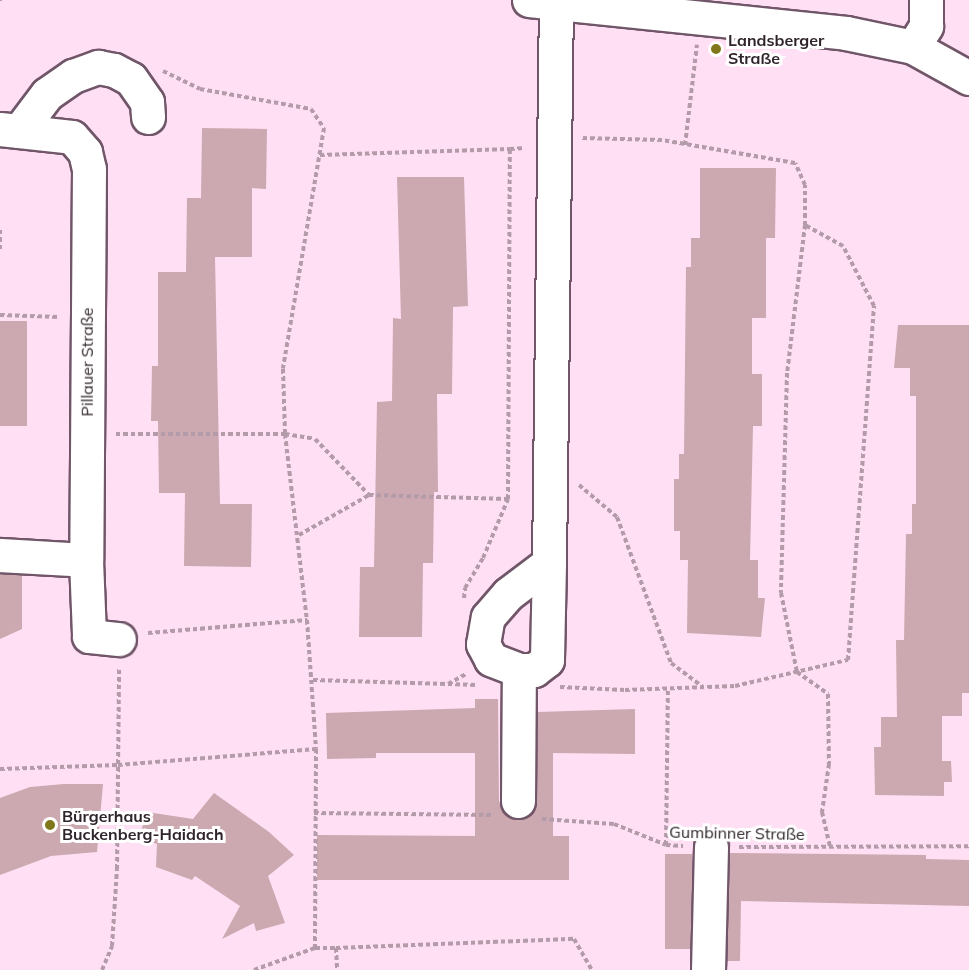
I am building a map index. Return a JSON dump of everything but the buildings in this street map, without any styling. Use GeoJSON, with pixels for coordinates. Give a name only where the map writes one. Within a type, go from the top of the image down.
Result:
{"type":"FeatureCollection","features":[{"type":"Feature","properties":{"kind":"street"},"geometry":{"type":"LineString","coordinates":[[913,47],[926,26],[926,0]]}},
{"type":"Feature","properties":{"kind":"street"},"geometry":{"type":"LineString","coordinates":[[518,801],[519,663],[549,563],[552,459],[553,140],[547,1],[846,33],[913,47],[969,78]]}},
{"type":"Feature","properties":{"kind":"street"},"geometry":{"type":"LineString","coordinates":[[10,130],[47,94],[73,76],[98,67],[114,70],[131,80],[147,102],[148,117]]}},
{"type":"Feature","properties":{"kind":"street","name":"Pillauer Straße"},"geometry":{"type":"LineString","coordinates":[[10,130],[72,137],[85,152],[89,169],[86,434],[86,560],[89,636],[119,639]]}},
{"type":"Feature","properties":{"kind":"street"},"geometry":{"type":"LineString","coordinates":[[0,555],[86,560]]}},
{"type":"Feature","properties":{"kind":"street"},"geometry":{"type":"LineString","coordinates":[[519,663],[483,644],[488,617],[508,594],[549,563]]}},
{"type":"Feature","properties":{"kind":"street"},"geometry":{"type":"LineString","coordinates":[[708,970],[711,847]]}},
{"type":"Feature","properties":{"kind":"path"},"geometry":{"type":"LineString","coordinates":[[685,146],[700,18]]}},
{"type":"Feature","properties":{"kind":"path"},"geometry":{"type":"LineString","coordinates":[[158,68],[200,89],[311,109],[324,128],[284,369],[285,434],[299,535],[313,680],[316,749],[315,948]]}},
{"type":"Feature","properties":{"kind":"path"},"geometry":{"type":"LineString","coordinates":[[320,155],[510,149],[553,140],[662,140],[685,146],[795,163],[805,184],[805,225],[794,297],[783,482],[781,593],[797,672],[828,694],[829,764],[822,812],[830,847]]}},
{"type":"Feature","properties":{"kind":"path"},"geometry":{"type":"LineString","coordinates":[[299,535],[369,495],[508,499],[510,149]]}},
{"type":"Feature","properties":{"kind":"path"},"geometry":{"type":"LineString","coordinates":[[313,680],[448,684],[519,663],[544,686],[668,688],[735,686],[848,660],[874,306],[843,246],[805,225]]}},
{"type":"Feature","properties":{"kind":"path"},"geometry":{"type":"LineString","coordinates":[[0,230],[0,250]]}},
{"type":"Feature","properties":{"kind":"path"},"geometry":{"type":"LineString","coordinates":[[0,315],[87,318]]}},
{"type":"Feature","properties":{"kind":"path"},"geometry":{"type":"LineString","coordinates":[[86,434],[285,434],[315,439],[369,495]]}},
{"type":"Feature","properties":{"kind":"path"},"geometry":{"type":"LineString","coordinates":[[552,459],[617,518],[671,663],[703,687]]}},
{"type":"Feature","properties":{"kind":"path"},"geometry":{"type":"LineString","coordinates":[[102,970],[112,946],[118,765],[119,639],[160,630],[218,630],[307,620]]}},
{"type":"Feature","properties":{"kind":"path"},"geometry":{"type":"LineString","coordinates":[[666,845],[668,688]]}},
{"type":"Feature","properties":{"kind":"path"},"geometry":{"type":"LineString","coordinates":[[0,769],[118,765],[316,749]]}},
{"type":"Feature","properties":{"kind":"path"},"geometry":{"type":"LineString","coordinates":[[314,813],[506,815],[518,801]]}},
{"type":"Feature","properties":{"kind":"path","name":"Gumbinner Straße"},"geometry":{"type":"LineString","coordinates":[[518,801],[520,818],[614,824],[666,845],[711,847],[969,846]]}},
{"type":"Feature","properties":{"kind":"path"},"geometry":{"type":"LineString","coordinates":[[254,970],[315,948],[574,939],[592,970]]}},
{"type":"Feature","properties":{"kind":"path"},"geometry":{"type":"LineString","coordinates":[[336,948],[337,970]]}},
{"type":"Feature","properties":{"kind":"place","name":"Landsberger Straße"},"geometry":{"type":"Point","coordinates":[716,49]}},
{"type":"Feature","properties":{"kind":"place","name":"Bürgerhaus Buckenberg-Haidach"},"geometry":{"type":"Point","coordinates":[50,825]}}]}
